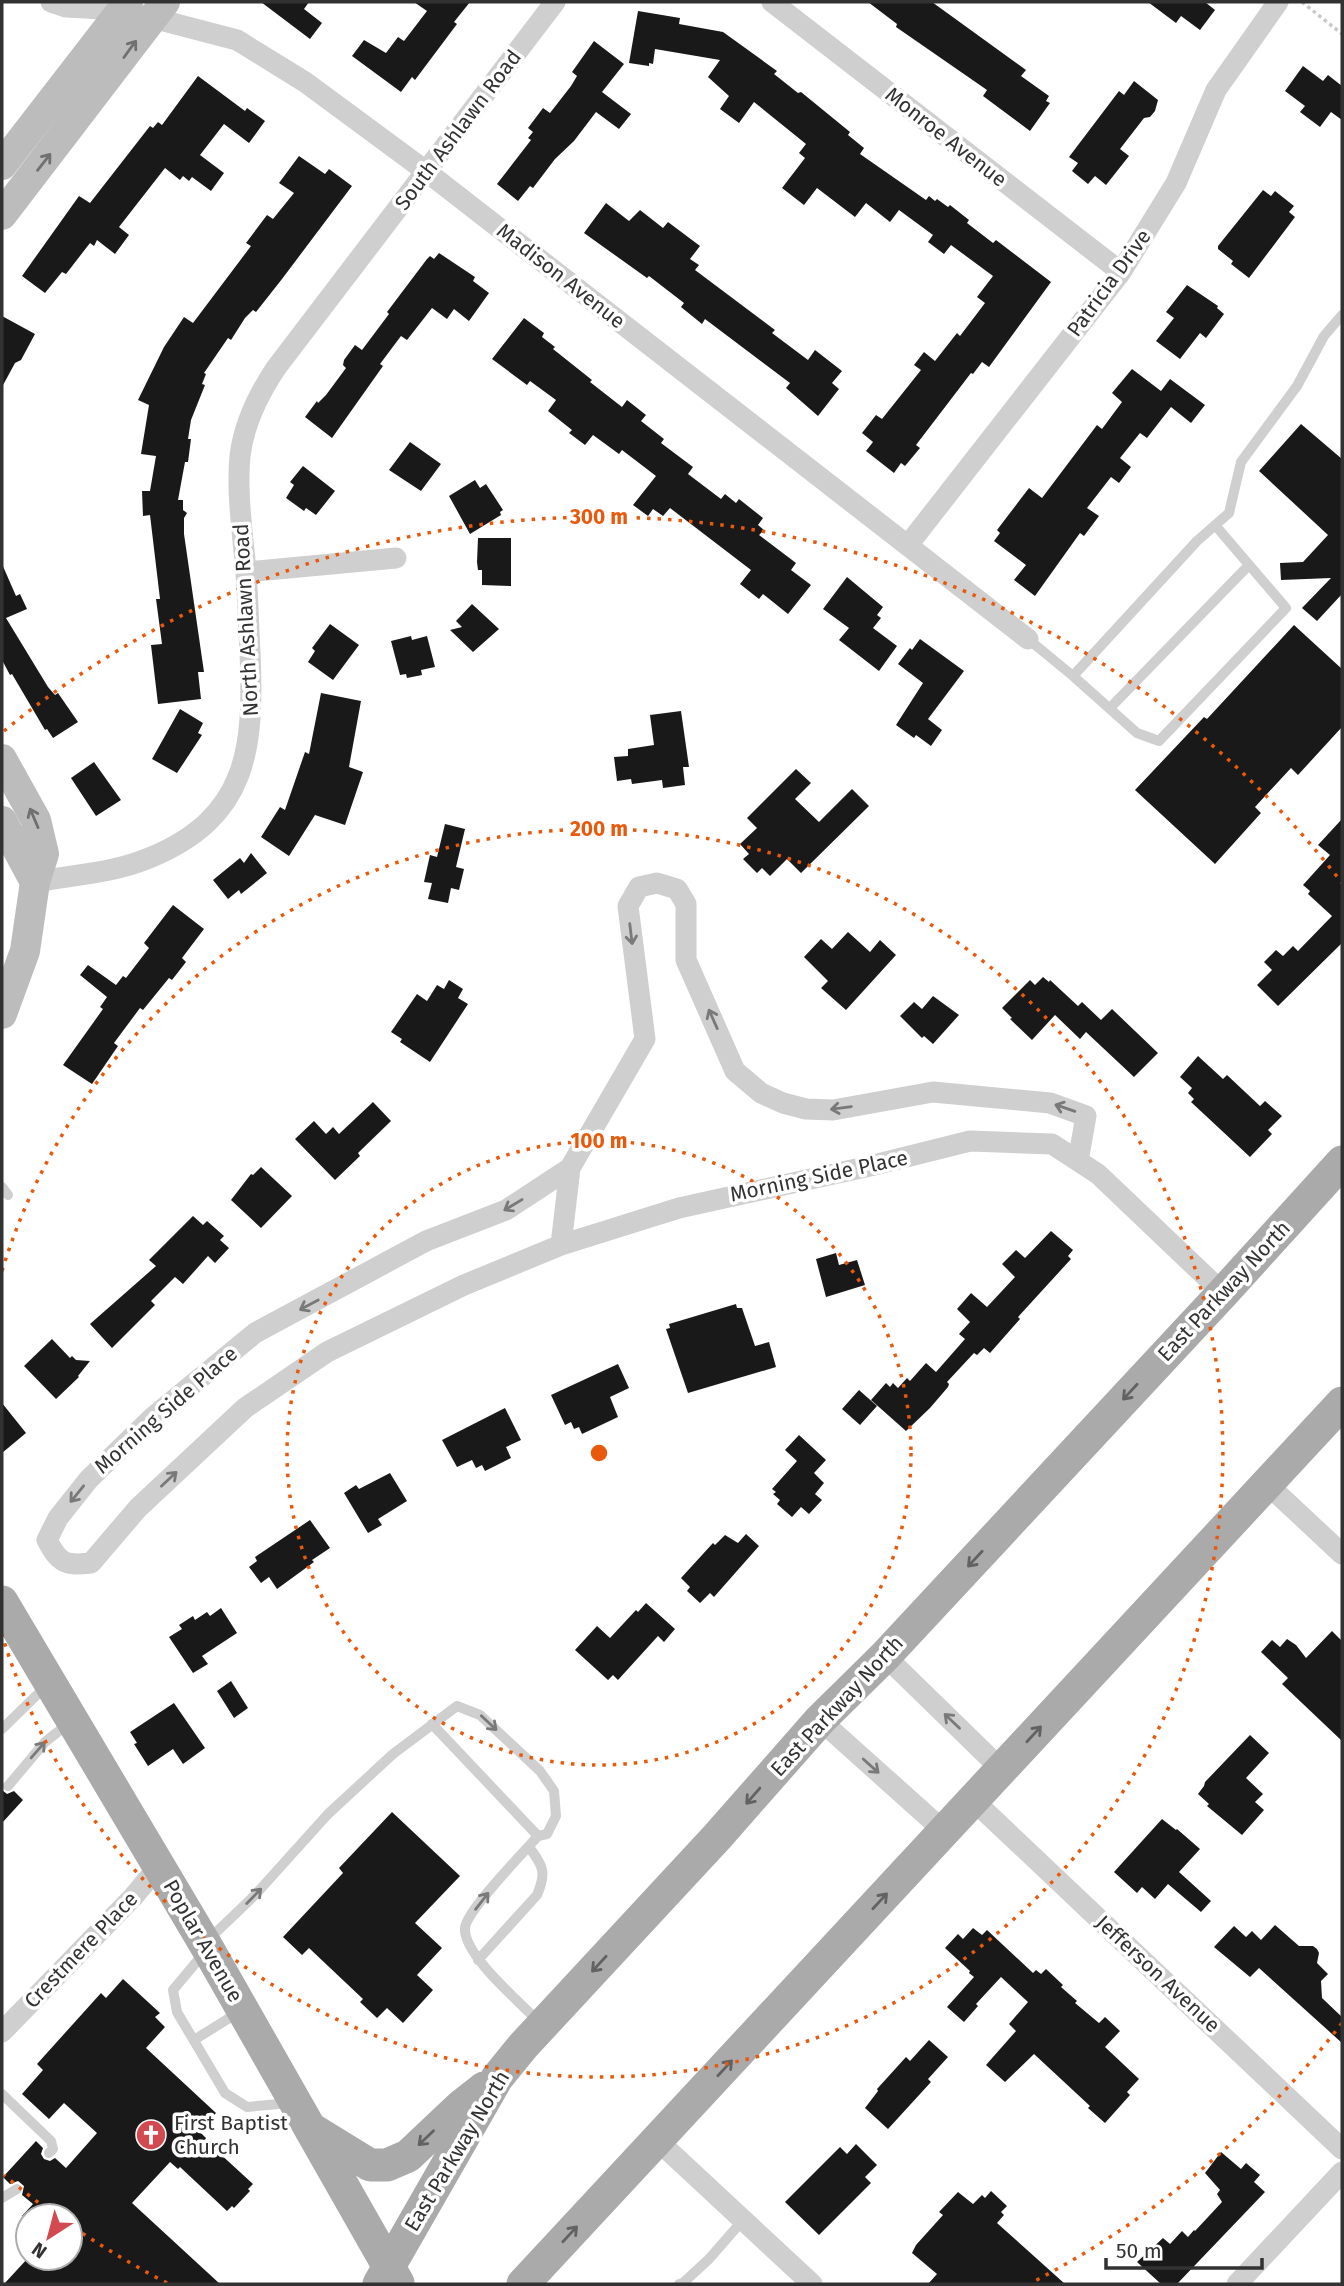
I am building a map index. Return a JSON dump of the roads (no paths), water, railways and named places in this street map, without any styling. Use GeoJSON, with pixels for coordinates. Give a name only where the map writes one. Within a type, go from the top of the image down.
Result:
{"type":"FeatureCollection","features":[{"type":"Feature","properties":{"kind":"main road"},"geometry":{"type":"LineString","coordinates":[[2,165],[125,6]]}},
{"type":"Feature","properties":{"kind":"main road"},"geometry":{"type":"LineString","coordinates":[[2,215],[159,10]]}},
{"type":"Feature","properties":{"kind":"main road"},"geometry":{"type":"LineString","coordinates":[[2,758],[37,820],[44,854],[35,882],[25,951],[2,1014]]}},
{"type":"Feature","properties":{"kind":"main road"},"geometry":{"type":"LineString","coordinates":[[2,821],[35,882]]}},
{"type":"Feature","properties":{"kind":"main road","name":"East Parkway North"},"geometry":{"type":"LineString","coordinates":[[389,2278],[497,2078],[542,2025],[717,1838],[820,1720],[885,1656],[1342,1162]]}},
{"type":"Feature","properties":{"kind":"main road"},"geometry":{"type":"LineString","coordinates":[[523,2284],[1342,1403]]}},
{"type":"Feature","properties":{"kind":"main road","name":"Poplar Avenue"},"geometry":{"type":"LineString","coordinates":[[2,1602],[243,2010],[389,2278]]}},
{"type":"Feature","properties":{"kind":"main road"},"geometry":{"type":"LineString","coordinates":[[302,2115],[370,2165],[387,2165],[408,2155],[461,2106],[497,2078]]}},
{"type":"Feature","properties":{"kind":"street","name":"Madison Avenue"},"geometry":{"type":"LineString","coordinates":[[51,2],[66,7],[125,6],[159,10],[237,40],[305,82],[427,172],[1028,639]]}},
{"type":"Feature","properties":{"kind":"street","name":"South Ashlawn Road"},"geometry":{"type":"LineString","coordinates":[[360,258],[555,2]]}},
{"type":"Feature","properties":{"kind":"street","name":"Monroe Avenue"},"geometry":{"type":"LineString","coordinates":[[772,2],[1121,272]]}},
{"type":"Feature","properties":{"kind":"street","name":"Patricia Drive"},"geometry":{"type":"LineString","coordinates":[[908,545],[1121,272],[1176,183],[1216,90],[1278,2]]}},
{"type":"Feature","properties":{"kind":"street","name":"North Ashlawn Road"},"geometry":{"type":"LineString","coordinates":[[35,882],[148,859],[198,830],[216,813],[231,793],[241,770],[251,723],[246,572],[239,480],[240,456],[249,417],[276,368],[360,258]]}},
{"type":"Feature","properties":{"kind":"street"},"geometry":{"type":"LineString","coordinates":[[246,572],[396,558]]}},
{"type":"Feature","properties":{"kind":"street","name":"Morning Side Place"},"geometry":{"type":"LineString","coordinates":[[561,1245],[570,1168],[645,1039],[628,906],[639,887],[657,883],[677,888],[686,904],[686,960],[735,1071],[761,1093],[783,1103],[819,1110],[933,1092],[1050,1103],[1086,1116],[1078,1161]]}},
{"type":"Feature","properties":{"kind":"street","name":"Morning Side Place"},"geometry":{"type":"LineString","coordinates":[[570,1168],[506,1210],[426,1241],[255,1334],[153,1417],[89,1479],[58,1518],[47,1540],[56,1558],[72,1565],[91,1563],[138,1508],[245,1408],[327,1352],[464,1284],[561,1245],[679,1208],[970,1141],[1052,1144],[1098,1174],[1223,1293]]}},
{"type":"Feature","properties":{"kind":"street"},"geometry":{"type":"LineString","coordinates":[[1267,1484],[1342,1554]]}},
{"type":"Feature","properties":{"kind":"street"},"geometry":{"type":"LineString","coordinates":[[885,1656],[1001,1769]]}},
{"type":"Feature","properties":{"kind":"street"},"geometry":{"type":"LineString","coordinates":[[820,1720],[945,1832]]}},
{"type":"Feature","properties":{"kind":"street","name":"Jefferson Avenue"},"geometry":{"type":"LineString","coordinates":[[973,1800],[1342,2149]]}},
{"type":"Feature","properties":{"kind":"street","name":"Crestmere Place"},"geometry":{"type":"LineString","coordinates":[[2,2032],[133,1897],[159,1866]]}},
{"type":"Feature","properties":{"kind":"street"},"geometry":{"type":"LineString","coordinates":[[657,2140],[812,2284]]}},
{"type":"Feature","properties":{"kind":"street"},"geometry":{"type":"LineString","coordinates":[[1237,2284],[1342,2172]]}},
{"type":"Feature","properties":{"kind":"lane"},"geometry":{"type":"LineString","coordinates":[[1073,676],[1197,541],[1229,513],[1241,462],[1297,386],[1324,336],[1342,315]]}},
{"type":"Feature","properties":{"kind":"lane"},"geometry":{"type":"LineString","coordinates":[[1028,639],[1137,733],[1159,741],[1286,608],[1215,525]]}},
{"type":"Feature","properties":{"kind":"lane"},"geometry":{"type":"LineString","coordinates":[[1110,708],[1249,565]]}},
{"type":"Feature","properties":{"kind":"lane"},"geometry":{"type":"LineString","coordinates":[[2,1729],[23,1705],[50,1682]]}},
{"type":"Feature","properties":{"kind":"lane"},"geometry":{"type":"LineString","coordinates":[[302,2115],[247,2107],[225,2093],[177,2012],[173,1990],[206,1946],[328,1814],[393,1754],[457,1706],[480,1714],[540,1771],[554,1791],[556,1816],[547,1834],[538,1836],[481,1901],[465,1926],[467,1942],[478,1960],[542,2025]]}},
{"type":"Feature","properties":{"kind":"lane"},"geometry":{"type":"LineString","coordinates":[[8,1786],[45,1742],[73,1719]]}},
{"type":"Feature","properties":{"kind":"lane"},"geometry":{"type":"LineString","coordinates":[[432,1724],[538,1836]]}},
{"type":"Feature","properties":{"kind":"lane"},"geometry":{"type":"LineString","coordinates":[[478,1960],[537,1895],[542,1883],[543,1865],[529,1847]]}},
{"type":"Feature","properties":{"kind":"lane"},"geometry":{"type":"LineString","coordinates":[[194,2040],[243,2010]]}},
{"type":"Feature","properties":{"kind":"lane"},"geometry":{"type":"LineString","coordinates":[[2,2094],[51,2141],[53,2149],[49,2153]]}},
{"type":"Feature","properties":{"kind":"lane"},"geometry":{"type":"LineString","coordinates":[[2,2198],[17,2189]]}},
{"type":"Feature","properties":{"kind":"lane"},"geometry":{"type":"LineString","coordinates":[[679,2284],[709,2259],[743,2220]]}},
{"type":"Feature","properties":{"kind":"place","name":"First Baptist Church"},"geometry":{"type":"Point","coordinates":[151,2135]}}]}
